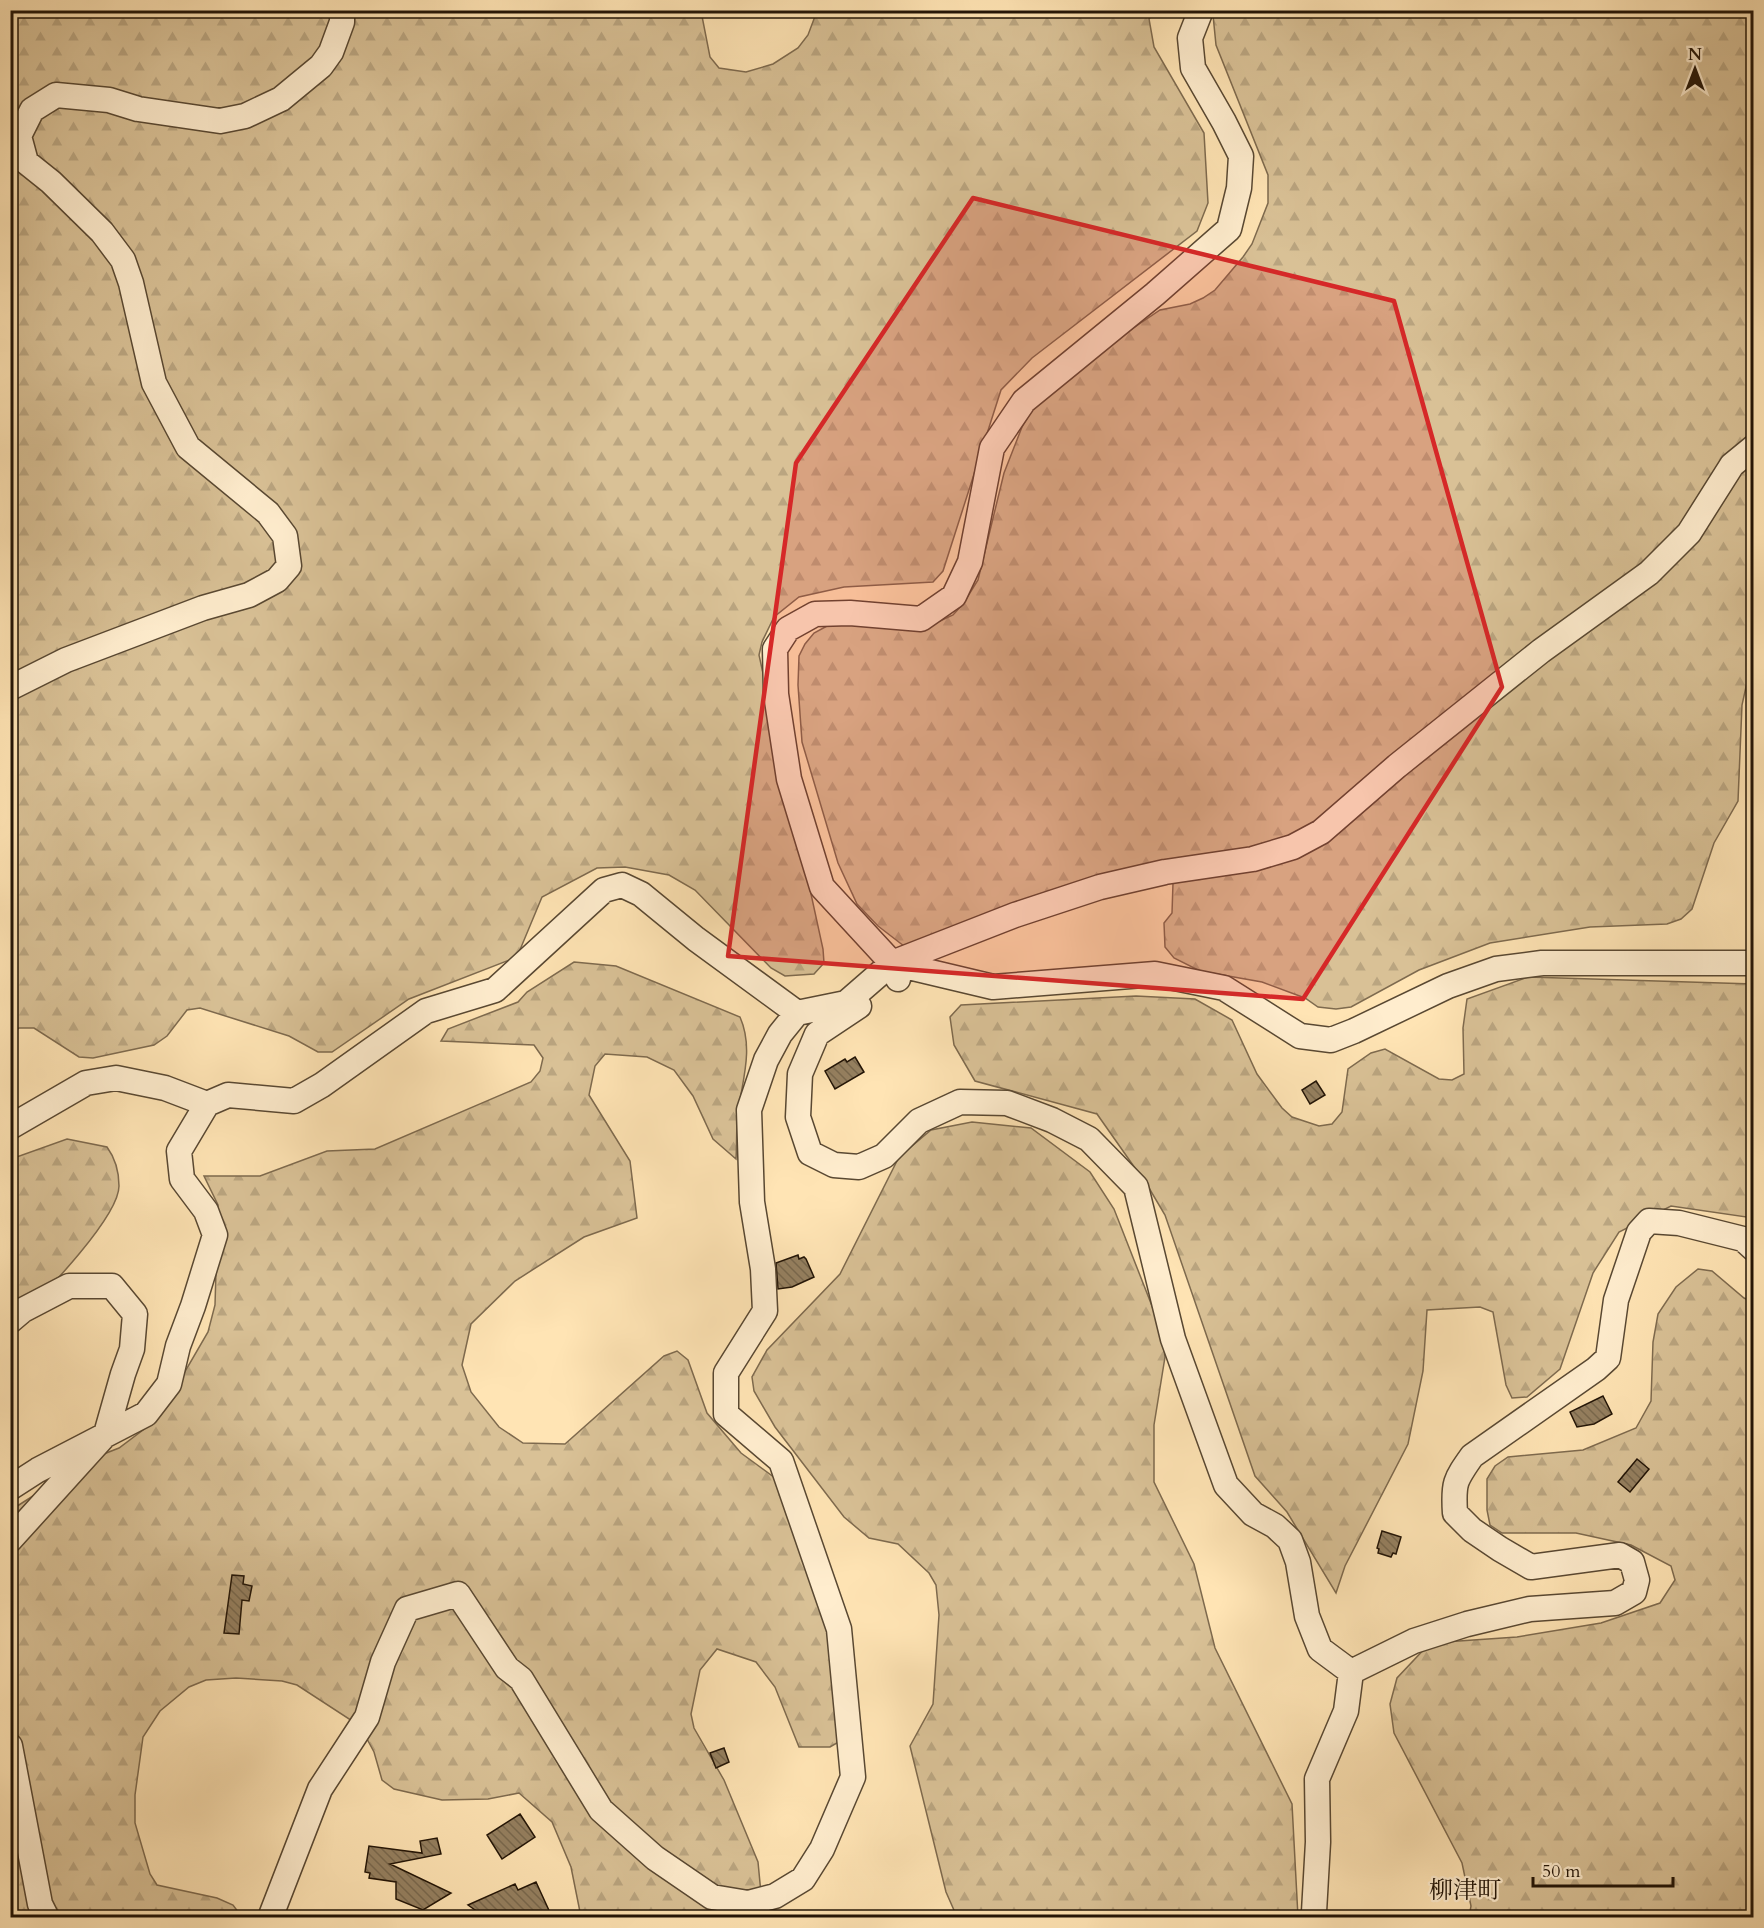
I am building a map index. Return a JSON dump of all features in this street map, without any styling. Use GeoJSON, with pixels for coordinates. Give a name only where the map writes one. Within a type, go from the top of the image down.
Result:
{"type":"FeatureCollection","features":[{"type":"Feature","properties":{"kind":"street"},"geometry":{"type":"LineString","coordinates":[[10,688],[66,660],[203,608],[249,595],[276,580],[288,566],[285,536],[268,513],[188,447],[154,383],[131,283],[123,260],[102,232],[51,182],[26,162],[19,136],[32,110],[56,95],[109,100],[138,109],[220,121],[245,116],[281,99],[321,66],[331,52],[342,22],[342,10]]}},
{"type":"Feature","properties":{"kind":"street"},"geometry":{"type":"LineString","coordinates":[[1201,10],[1190,38],[1193,68],[1241,156],[1239,188],[1229,229],[1145,302],[1024,401],[992,448],[970,562],[954,596],[921,619],[850,613],[816,614],[788,629],[775,649],[776,694],[789,779],[822,887],[892,963],[898,980],[817,1034],[800,1074],[798,1117],[810,1153],[834,1165],[859,1167],[884,1156],[919,1121],[960,1102],[1007,1103],[1052,1120],[1089,1139],[1136,1187],[1173,1339],[1226,1485],[1253,1514],[1275,1526],[1290,1540],[1298,1562],[1307,1616],[1320,1650],[1351,1672]]}},
{"type":"Feature","properties":{"kind":"street"},"geometry":{"type":"LineString","coordinates":[[270,1917],[320,1789],[367,1717],[383,1662],[407,1609],[458,1594],[507,1668],[521,1679],[601,1810],[655,1858],[712,1897],[748,1902],[775,1896],[804,1879],[822,1849],[853,1777],[840,1629],[781,1461],[726,1414],[726,1373],[765,1311],[763,1269],[752,1202],[749,1110],[766,1060],[780,1034],[797,1013],[846,1003],[892,963],[1015,915],[1100,887],[1165,872],[1253,859],[1293,847],[1321,832],[1397,766],[1541,651],[1649,573],[1689,533],[1732,465],[1754,447]]}},
{"type":"Feature","properties":{"kind":"street"},"geometry":{"type":"LineString","coordinates":[[10,1488],[38,1470],[146,1414],[168,1383],[215,1235],[206,1211],[182,1179],[179,1151],[207,1104],[228,1095],[294,1101],[322,1085],[426,1011],[495,990],[604,890],[622,885],[641,894],[696,939],[797,1013]]}},
{"type":"Feature","properties":{"kind":"street"},"geometry":{"type":"LineString","coordinates":[[892,963],[993,987],[1155,974],[1224,988],[1300,1036],[1331,1040],[1448,986],[1496,969],[1542,963],[1754,963]]}},
{"type":"Feature","properties":{"kind":"street"},"geometry":{"type":"LineString","coordinates":[[10,1127],[86,1083],[116,1078],[165,1088],[207,1104]]}},
{"type":"Feature","properties":{"kind":"street"},"geometry":{"type":"LineString","coordinates":[[1351,1672],[1414,1641],[1467,1624],[1530,1608],[1615,1603],[1634,1592],[1637,1580],[1632,1562],[1620,1555],[1531,1567],[1472,1530],[1455,1513],[1453,1489],[1458,1475],[1472,1456],[1596,1369],[1608,1358],[1616,1300],[1639,1232],[1649,1221],[1679,1223],[1743,1239],[1754,1249]]}},
{"type":"Feature","properties":{"kind":"street"},"geometry":{"type":"LineString","coordinates":[[10,1321],[33,1305],[69,1286],[112,1286],[135,1314],[132,1349],[106,1434],[10,1540]]}},
{"type":"Feature","properties":{"kind":"street"},"geometry":{"type":"LineString","coordinates":[[1316,1917],[1314,1912],[1318,1842],[1317,1779],[1346,1710],[1351,1672]]}},
{"type":"Feature","properties":{"kind":"street"},"geometry":{"type":"LineString","coordinates":[[10,1746],[40,1904],[47,1917]]}},
{"type":"Feature","properties":{"kind":"highlighted area"},"geometry":{"type":"Polygon","coordinates":[[[973,198],[1394,301],[1502,687],[1303,999],[728,956],[796,463],[973,198]]]}},
{"type":"Feature","properties":{"kind":"green space"},"geometry":{"type":"Polygon","coordinates":[[[11,11],[701,11],[710,57],[719,68],[746,72],[773,64],[798,48],[808,35],[817,11],[1154,11],[1149,19],[1154,47],[1204,133],[1208,203],[1197,231],[1032,358],[1001,390],[943,571],[933,582],[844,587],[799,597],[774,617],[762,642],[759,655],[823,949],[824,963],[814,974],[785,976],[771,968],[695,890],[669,875],[625,867],[597,868],[542,897],[517,957],[409,999],[332,1052],[318,1052],[289,1036],[200,1008],[187,1010],[167,1036],[154,1045],[93,1058],[79,1057],[34,1028],[19,1028],[11,1033],[11,11]]]}},
{"type":"Feature","properties":{"kind":"green space"},"geometry":{"type":"Polygon","coordinates":[[[1215,11],[1753,11],[1753,655],[1742,705],[1738,801],[1714,843],[1692,909],[1681,919],[1667,924],[1590,927],[1490,943],[1419,970],[1351,1007],[1336,1009],[1318,1007],[1305,998],[1262,982],[1200,971],[1174,958],[1165,947],[1164,923],[1172,913],[1173,883],[1159,875],[913,953],[878,926],[857,904],[838,863],[802,742],[798,685],[799,656],[814,633],[842,621],[912,624],[940,621],[953,615],[978,580],[1004,473],[1022,427],[1037,401],[1092,356],[1160,310],[1190,304],[1215,290],[1252,244],[1268,203],[1268,175],[1216,45],[1213,15],[1215,11]]]}},
{"type":"Feature","properties":{"kind":"green space"},"geometry":{"type":"Polygon","coordinates":[[[574,962],[616,966],[740,1017],[747,1053],[737,1119],[736,1159],[713,1139],[693,1096],[674,1070],[647,1057],[605,1054],[595,1066],[589,1095],[630,1161],[637,1218],[584,1237],[515,1281],[471,1324],[462,1365],[471,1392],[499,1427],[523,1443],[565,1444],[664,1356],[677,1351],[688,1360],[707,1413],[741,1453],[775,1478],[832,1613],[842,1740],[830,1747],[799,1747],[775,1687],[756,1662],[717,1649],[700,1670],[691,1714],[694,1728],[724,1780],[758,1862],[762,1904],[758,1917],[581,1917],[571,1867],[552,1822],[519,1793],[488,1799],[442,1800],[394,1789],[382,1780],[374,1752],[360,1726],[297,1685],[282,1681],[236,1678],[206,1680],[189,1687],[160,1711],[143,1737],[135,1795],[135,1823],[150,1874],[157,1885],[217,1898],[233,1905],[242,1917],[11,1918],[11,1510],[91,1459],[119,1448],[143,1430],[172,1394],[208,1332],[215,1305],[218,1205],[204,1176],[260,1176],[327,1151],[375,1149],[531,1082],[540,1071],[543,1058],[534,1045],[441,1041],[448,1029],[518,1002],[527,992],[574,962]]]}},
{"type":"Feature","properties":{"kind":"green space"},"geometry":{"type":"Polygon","coordinates":[[[1528,977],[1753,984],[1753,1218],[1671,1206],[1619,1232],[1593,1273],[1560,1369],[1527,1397],[1512,1398],[1506,1385],[1493,1312],[1480,1307],[1427,1310],[1423,1371],[1408,1444],[1345,1566],[1336,1593],[1287,1512],[1255,1476],[1165,1215],[1149,1188],[1097,1114],[975,1081],[954,1045],[950,1017],[961,1005],[1136,996],[1195,999],[1232,1020],[1257,1074],[1282,1108],[1292,1117],[1319,1126],[1332,1124],[1342,1112],[1348,1069],[1371,1053],[1385,1049],[1439,1079],[1452,1080],[1464,1074],[1463,1028],[1467,999],[1528,977]]]}},
{"type":"Feature","properties":{"kind":"green space"},"geometry":{"type":"Polygon","coordinates":[[[972,1122],[1031,1128],[1090,1172],[1114,1209],[1161,1329],[1165,1357],[1154,1425],[1154,1482],[1194,1564],[1215,1648],[1292,1804],[1298,1917],[957,1917],[946,1892],[910,1746],[933,1704],[939,1615],[936,1585],[929,1573],[898,1544],[869,1538],[844,1517],[775,1427],[754,1391],[752,1377],[767,1350],[840,1274],[899,1157],[931,1130],[972,1122]]]}},
{"type":"Feature","properties":{"kind":"green space"},"geometry":{"type":"Polygon","coordinates":[[[67,1139],[107,1147],[114,1160],[118,1176],[119,1186],[115,1201],[106,1219],[74,1260],[11,1328],[11,1159],[67,1139]]]}},
{"type":"Feature","properties":{"kind":"green space"},"geometry":{"type":"Polygon","coordinates":[[[1698,1269],[1712,1271],[1744,1298],[1753,1302],[1753,1917],[1469,1917],[1471,1906],[1462,1863],[1394,1733],[1390,1704],[1397,1678],[1430,1643],[1517,1637],[1601,1623],[1660,1603],[1675,1580],[1671,1566],[1631,1545],[1576,1533],[1502,1533],[1490,1525],[1487,1510],[1487,1479],[1495,1466],[1508,1457],[1583,1450],[1636,1428],[1651,1401],[1653,1342],[1658,1314],[1676,1287],[1698,1269]]]}},
{"type":"Feature","properties":{"kind":"building"},"geometry":{"type":"Polygon","coordinates":[[[855,1057],[864,1072],[835,1089],[825,1071],[845,1059],[847,1062],[855,1057]]]}},
{"type":"Feature","properties":{"kind":"building"},"geometry":{"type":"Polygon","coordinates":[[[1316,1081],[1325,1095],[1310,1104],[1302,1090],[1316,1081]]]}},
{"type":"Feature","properties":{"kind":"building"},"geometry":{"type":"Polygon","coordinates":[[[798,1255],[799,1259],[804,1257],[806,1259],[814,1277],[792,1287],[778,1289],[776,1263],[798,1255]]]}},
{"type":"Feature","properties":{"kind":"building"},"geometry":{"type":"Polygon","coordinates":[[[1603,1396],[1612,1414],[1594,1424],[1577,1427],[1570,1412],[1603,1396]]]}},
{"type":"Feature","properties":{"kind":"building"},"geometry":{"type":"Polygon","coordinates":[[[1637,1459],[1649,1469],[1630,1492],[1618,1482],[1637,1459]]]}},
{"type":"Feature","properties":{"kind":"building"},"geometry":{"type":"Polygon","coordinates":[[[1382,1531],[1401,1537],[1396,1554],[1393,1553],[1391,1557],[1378,1553],[1377,1548],[1382,1531]]]}},
{"type":"Feature","properties":{"kind":"building"},"geometry":{"type":"Polygon","coordinates":[[[232,1575],[244,1576],[243,1584],[252,1586],[249,1601],[242,1600],[239,1634],[224,1633],[232,1575]]]}},
{"type":"Feature","properties":{"kind":"building"},"geometry":{"type":"Polygon","coordinates":[[[724,1748],[729,1762],[716,1768],[710,1753],[724,1748]]]}},
{"type":"Feature","properties":{"kind":"building"},"geometry":{"type":"Polygon","coordinates":[[[520,1814],[535,1837],[502,1859],[487,1835],[520,1814]]]}},
{"type":"Feature","properties":{"kind":"building"},"geometry":{"type":"Polygon","coordinates":[[[437,1838],[441,1854],[390,1864],[451,1893],[423,1910],[396,1899],[396,1882],[369,1878],[370,1873],[365,1872],[369,1846],[422,1853],[420,1841],[437,1838]]]}},
{"type":"Feature","properties":{"kind":"building"},"geometry":{"type":"Polygon","coordinates":[[[536,1882],[552,1917],[485,1917],[468,1905],[515,1884],[518,1890],[536,1882]]]}},
{"type":"Feature","properties":{"kind":"district","name":"柳津町"},"geometry":{"type":"Point","coordinates":[1465,1890]}}]}
